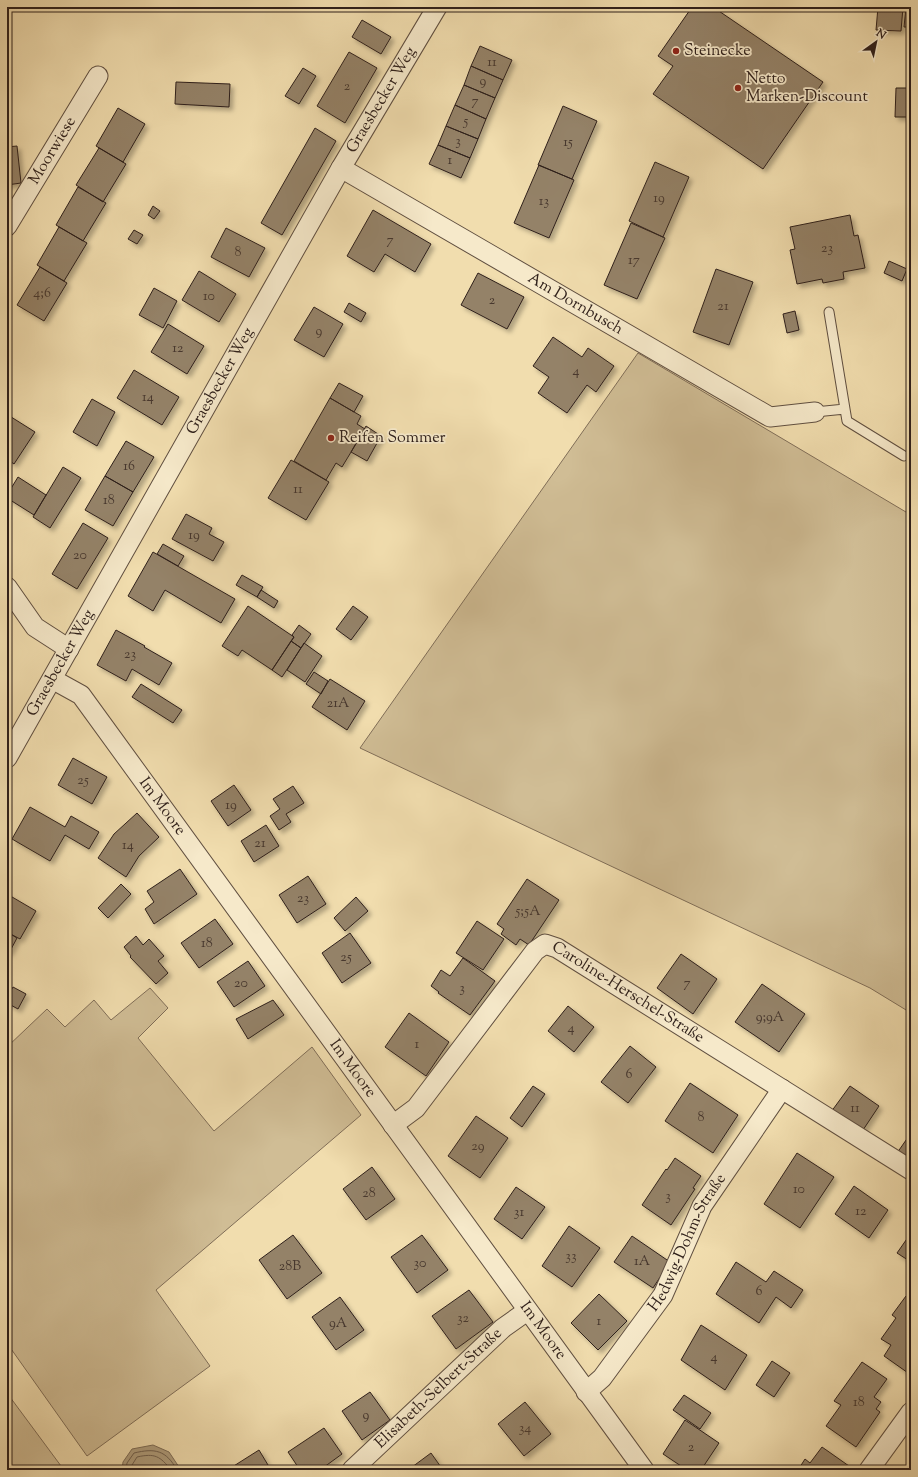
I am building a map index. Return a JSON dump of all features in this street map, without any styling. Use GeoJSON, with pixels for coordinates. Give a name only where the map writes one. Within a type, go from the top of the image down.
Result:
{"type":"FeatureCollection","features":[{"type":"Feature","properties":{"kind":"street","name":"Graesbecker Weg"},"geometry":{"type":"LineString","coordinates":[[7,758],[341,168],[437,7]]}},
{"type":"Feature","properties":{"kind":"street","name":"Moorwiese"},"geometry":{"type":"LineString","coordinates":[[7,226],[98,76]]}},
{"type":"Feature","properties":{"kind":"street","name":"Am Dornbusch"},"geometry":{"type":"LineString","coordinates":[[341,168],[770,417],[815,412]]}},
{"type":"Feature","properties":{"kind":"street"},"geometry":{"type":"LineString","coordinates":[[7,587],[35,627],[69,649]]}},
{"type":"Feature","properties":{"kind":"street","name":"Im Moore"},"geometry":{"type":"LineString","coordinates":[[52,679],[81,695],[644,1470]]}},
{"type":"Feature","properties":{"kind":"street","name":"Caroline-Herschel-Straße"},"geometry":{"type":"LineString","coordinates":[[393,1125],[416,1108],[535,951],[545,944],[556,948],[911,1170]]}},
{"type":"Feature","properties":{"kind":"street","name":"Hedwig-Dohm-Straße"},"geometry":{"type":"LineString","coordinates":[[586,1392],[602,1378],[663,1295],[702,1206],[782,1089]]}},
{"type":"Feature","properties":{"kind":"street","name":"Elisabeth-Selbert-Straße"},"geometry":{"type":"LineString","coordinates":[[352,1470],[503,1328],[527,1310]]}},
{"type":"Feature","properties":{"kind":"street"},"geometry":{"type":"LineString","coordinates":[[869,1470],[911,1412]]}},
{"type":"Feature","properties":{"kind":"lane"},"geometry":{"type":"LineString","coordinates":[[829,312],[847,421],[904,456]]}},
{"type":"Feature","properties":{"kind":"lane"},"geometry":{"type":"LineString","coordinates":[[815,412],[845,409]]}},
{"type":"Feature","properties":{"kind":"shaded area"},"geometry":{"type":"Polygon","coordinates":[[[638,353],[911,515],[911,1013],[870,988],[360,748],[638,353]]]}},
{"type":"Feature","properties":{"kind":"shaded area"},"geometry":{"type":"Polygon","coordinates":[[[150,988],[168,1008],[138,1038],[214,1131],[312,1047],[361,1115],[156,1290],[210,1366],[87,1456],[9,1346],[7,1346],[7,1047],[47,1009],[65,1027],[94,1000],[111,1020],[150,988]]]}},
{"type":"Feature","properties":{"kind":"shaded area"},"geometry":{"type":"Polygon","coordinates":[[[7,1393],[64,1470],[7,1470],[7,1393]]]}},
{"type":"Feature","properties":{"kind":"water"},"geometry":{"type":"Polygon","coordinates":[[[153,1445],[169,1452],[181,1470],[122,1470],[123,1462],[132,1449],[153,1445]]]}},
{"type":"Feature","properties":{"kind":"building","name":"Netto Marken-Discount"},"geometry":{"type":"Polygon","coordinates":[[[692,7],[713,7],[823,82],[763,169],[653,94],[673,66],[658,56],[692,7]]]}},
{"type":"Feature","properties":{"kind":"building"},"geometry":{"type":"Polygon","coordinates":[[[878,7],[903,7],[901,31],[876,30],[878,7]]]}},
{"type":"Feature","properties":{"kind":"building"},"geometry":{"type":"Polygon","coordinates":[[[906,7],[911,7],[911,27],[904,27],[906,7]]]}},
{"type":"Feature","properties":{"kind":"building"},"geometry":{"type":"Polygon","coordinates":[[[362,20],[391,37],[381,54],[352,37],[362,20]]]}},
{"type":"Feature","properties":{"kind":"building"},"geometry":{"type":"Polygon","coordinates":[[[480,46],[512,60],[503,80],[471,66],[480,46]]]}},
{"type":"Feature","properties":{"kind":"building"},"geometry":{"type":"Polygon","coordinates":[[[349,52],[377,68],[345,123],[317,106],[349,52]]]}},
{"type":"Feature","properties":{"kind":"building"},"geometry":{"type":"Polygon","coordinates":[[[471,66],[503,80],[495,98],[464,85],[471,66]]]}},
{"type":"Feature","properties":{"kind":"building"},"geometry":{"type":"Polygon","coordinates":[[[303,68],[316,76],[299,104],[285,96],[303,68]]]}},
{"type":"Feature","properties":{"kind":"building"},"geometry":{"type":"Polygon","coordinates":[[[176,82],[230,84],[229,107],[175,104],[176,82]]]}},
{"type":"Feature","properties":{"kind":"building"},"geometry":{"type":"Polygon","coordinates":[[[464,85],[495,98],[486,119],[455,105],[464,85]]]}},
{"type":"Feature","properties":{"kind":"building"},"geometry":{"type":"Polygon","coordinates":[[[896,88],[911,88],[911,117],[895,117],[896,88]]]}},
{"type":"Feature","properties":{"kind":"building"},"geometry":{"type":"Polygon","coordinates":[[[455,105],[486,119],[478,139],[446,126],[455,105]]]}},
{"type":"Feature","properties":{"kind":"building"},"geometry":{"type":"Polygon","coordinates":[[[563,106],[597,121],[572,179],[538,165],[563,106]]]}},
{"type":"Feature","properties":{"kind":"building"},"geometry":{"type":"Polygon","coordinates":[[[118,108],[145,124],[123,162],[96,146],[118,108]]]}},
{"type":"Feature","properties":{"kind":"building"},"geometry":{"type":"Polygon","coordinates":[[[446,126],[478,139],[470,158],[438,145],[446,126]]]}},
{"type":"Feature","properties":{"kind":"building"},"geometry":{"type":"Polygon","coordinates":[[[315,128],[336,141],[282,235],[261,223],[315,128]]]}},
{"type":"Feature","properties":{"kind":"building"},"geometry":{"type":"Polygon","coordinates":[[[438,145],[470,158],[461,178],[429,164],[438,145]]]}},
{"type":"Feature","properties":{"kind":"building"},"geometry":{"type":"Polygon","coordinates":[[[17,146],[21,183],[7,185],[7,147],[17,146]]]}},
{"type":"Feature","properties":{"kind":"building"},"geometry":{"type":"Polygon","coordinates":[[[99,148],[126,164],[103,202],[76,185],[99,148]]]}},
{"type":"Feature","properties":{"kind":"building"},"geometry":{"type":"Polygon","coordinates":[[[655,162],[689,177],[663,237],[629,221],[655,162]]]}},
{"type":"Feature","properties":{"kind":"building"},"geometry":{"type":"Polygon","coordinates":[[[539,165],[574,180],[549,238],[514,223],[539,165]]]}},
{"type":"Feature","properties":{"kind":"building"},"geometry":{"type":"Polygon","coordinates":[[[78,187],[106,203],[83,241],[56,225],[78,187]]]}},
{"type":"Feature","properties":{"kind":"building"},"geometry":{"type":"Polygon","coordinates":[[[153,206],[160,211],[154,219],[148,215],[153,206]]]}},
{"type":"Feature","properties":{"kind":"building"},"geometry":{"type":"Polygon","coordinates":[[[373,210],[431,244],[415,272],[385,254],[374,272],[347,256],[373,210]]]}},
{"type":"Feature","properties":{"kind":"building"},"geometry":{"type":"Polygon","coordinates":[[[850,215],[854,236],[858,235],[865,268],[843,272],[844,279],[823,283],[822,279],[797,284],[790,250],[795,249],[790,227],[850,215]]]}},
{"type":"Feature","properties":{"kind":"building"},"geometry":{"type":"Polygon","coordinates":[[[631,223],[665,238],[637,299],[604,285],[631,223]]]}},
{"type":"Feature","properties":{"kind":"building"},"geometry":{"type":"Polygon","coordinates":[[[59,227],[87,243],[64,281],[37,265],[59,227]]]}},
{"type":"Feature","properties":{"kind":"building"},"geometry":{"type":"Polygon","coordinates":[[[226,228],[265,248],[249,277],[211,257],[226,228]]]}},
{"type":"Feature","properties":{"kind":"building"},"geometry":{"type":"Polygon","coordinates":[[[134,230],[143,235],[137,244],[128,239],[134,230]]]}},
{"type":"Feature","properties":{"kind":"building"},"geometry":{"type":"Polygon","coordinates":[[[889,261],[907,269],[902,281],[884,273],[889,261]]]}},
{"type":"Feature","properties":{"kind":"building"},"geometry":{"type":"Polygon","coordinates":[[[40,267],[67,283],[44,321],[17,305],[40,267]]]}},
{"type":"Feature","properties":{"kind":"building"},"geometry":{"type":"Polygon","coordinates":[[[716,269],[753,282],[729,345],[693,332],[716,269]]]}},
{"type":"Feature","properties":{"kind":"building"},"geometry":{"type":"Polygon","coordinates":[[[199,271],[236,294],[219,322],[182,300],[199,271]]]}},
{"type":"Feature","properties":{"kind":"building"},"geometry":{"type":"Polygon","coordinates":[[[478,273],[524,297],[507,329],[461,305],[478,273]]]}},
{"type":"Feature","properties":{"kind":"building"},"geometry":{"type":"Polygon","coordinates":[[[154,288],[177,301],[163,328],[139,315],[154,288]]]}},
{"type":"Feature","properties":{"kind":"building"},"geometry":{"type":"Polygon","coordinates":[[[349,303],[366,313],[361,322],[344,312],[349,303]]]}},
{"type":"Feature","properties":{"kind":"building"},"geometry":{"type":"Polygon","coordinates":[[[314,307],[343,324],[324,357],[294,340],[314,307]]]}},
{"type":"Feature","properties":{"kind":"building"},"geometry":{"type":"Polygon","coordinates":[[[795,311],[799,330],[787,333],[783,314],[795,311]]]}},
{"type":"Feature","properties":{"kind":"building"},"geometry":{"type":"Polygon","coordinates":[[[168,324],[204,346],[187,374],[151,352],[168,324]]]}},
{"type":"Feature","properties":{"kind":"building"},"geometry":{"type":"Polygon","coordinates":[[[553,337],[582,357],[588,348],[614,366],[596,392],[587,385],[567,413],[538,393],[549,377],[533,366],[553,337]]]}},
{"type":"Feature","properties":{"kind":"building"},"geometry":{"type":"Polygon","coordinates":[[[134,370],[179,397],[162,425],[117,398],[134,370]]]}},
{"type":"Feature","properties":{"kind":"building"},"geometry":{"type":"Polygon","coordinates":[[[339,383],[363,396],[354,412],[330,398],[339,383]]]}},
{"type":"Feature","properties":{"kind":"building"},"geometry":{"type":"Polygon","coordinates":[[[330,398],[361,416],[357,424],[365,429],[342,467],[336,463],[326,480],[294,461],[330,398]]]}},
{"type":"Feature","properties":{"kind":"building"},"geometry":{"type":"Polygon","coordinates":[[[92,399],[115,412],[97,446],[73,432],[92,399]]]}},
{"type":"Feature","properties":{"kind":"building"},"geometry":{"type":"Polygon","coordinates":[[[8,415],[35,432],[14,464],[7,459],[8,415]]]}},
{"type":"Feature","properties":{"kind":"building"},"geometry":{"type":"Polygon","coordinates":[[[366,426],[381,436],[367,461],[351,452],[366,426]]]}},
{"type":"Feature","properties":{"kind":"building"},"geometry":{"type":"Polygon","coordinates":[[[126,441],[154,457],[133,492],[105,476],[126,441]]]}},
{"type":"Feature","properties":{"kind":"building"},"geometry":{"type":"Polygon","coordinates":[[[291,460],[329,482],[306,520],[268,498],[291,460]]]}},
{"type":"Feature","properties":{"kind":"building"},"geometry":{"type":"Polygon","coordinates":[[[63,467],[81,478],[50,528],[33,517],[63,467]]]}},
{"type":"Feature","properties":{"kind":"building"},"geometry":{"type":"Polygon","coordinates":[[[105,476],[133,492],[113,526],[85,510],[105,476]]]}},
{"type":"Feature","properties":{"kind":"building"},"geometry":{"type":"Polygon","coordinates":[[[18,477],[46,495],[34,515],[7,498],[7,495],[18,477]]]}},
{"type":"Feature","properties":{"kind":"building"},"geometry":{"type":"Polygon","coordinates":[[[186,514],[212,528],[209,534],[224,542],[213,561],[172,539],[186,514]]]}},
{"type":"Feature","properties":{"kind":"building"},"geometry":{"type":"Polygon","coordinates":[[[83,523],[108,538],[77,589],[52,574],[83,523]]]}},
{"type":"Feature","properties":{"kind":"building"},"geometry":{"type":"Polygon","coordinates":[[[163,544],[184,556],[178,566],[157,554],[163,544]]]}},
{"type":"Feature","properties":{"kind":"building"},"geometry":{"type":"Polygon","coordinates":[[[153,552],[235,599],[221,623],[165,590],[153,611],[128,596],[153,552]]]}},
{"type":"Feature","properties":{"kind":"building"},"geometry":{"type":"Polygon","coordinates":[[[242,575],[263,587],[257,597],[236,585],[242,575]]]}},
{"type":"Feature","properties":{"kind":"building"},"geometry":{"type":"Polygon","coordinates":[[[261,590],[278,601],[274,608],[257,597],[261,590]]]}},
{"type":"Feature","properties":{"kind":"building"},"geometry":{"type":"Polygon","coordinates":[[[248,606],[294,637],[272,670],[242,650],[238,656],[222,646],[248,606]]]}},
{"type":"Feature","properties":{"kind":"building"},"geometry":{"type":"Polygon","coordinates":[[[353,606],[368,617],[351,640],[336,629],[353,606]]]}},
{"type":"Feature","properties":{"kind":"building"},"geometry":{"type":"Polygon","coordinates":[[[299,625],[311,634],[301,648],[291,641],[294,637],[292,635],[299,625]]]}},
{"type":"Feature","properties":{"kind":"building"},"geometry":{"type":"Polygon","coordinates":[[[116,630],[172,663],[159,685],[132,669],[126,681],[97,665],[116,630]]]}},
{"type":"Feature","properties":{"kind":"building"},"geometry":{"type":"Polygon","coordinates":[[[291,641],[301,648],[282,677],[272,670],[291,641]]]}},
{"type":"Feature","properties":{"kind":"building"},"geometry":{"type":"Polygon","coordinates":[[[304,643],[322,656],[305,682],[287,670],[304,643]]]}},
{"type":"Feature","properties":{"kind":"building"},"geometry":{"type":"Polygon","coordinates":[[[314,672],[328,681],[321,694],[306,684],[314,672]]]}},
{"type":"Feature","properties":{"kind":"building"},"geometry":{"type":"Polygon","coordinates":[[[330,679],[365,701],[347,730],[312,707],[330,679]]]}},
{"type":"Feature","properties":{"kind":"building"},"geometry":{"type":"Polygon","coordinates":[[[141,684],[182,710],[173,723],[132,697],[141,684]]]}},
{"type":"Feature","properties":{"kind":"building"},"geometry":{"type":"Polygon","coordinates":[[[73,758],[107,777],[92,804],[58,785],[73,758]]]}},
{"type":"Feature","properties":{"kind":"building"},"geometry":{"type":"Polygon","coordinates":[[[234,785],[251,810],[228,826],[211,801],[234,785]]]}},
{"type":"Feature","properties":{"kind":"building"},"geometry":{"type":"Polygon","coordinates":[[[293,786],[304,803],[286,814],[291,822],[279,830],[270,816],[280,809],[273,799],[293,786]]]}},
{"type":"Feature","properties":{"kind":"building"},"geometry":{"type":"Polygon","coordinates":[[[30,807],[65,827],[71,816],[99,832],[89,849],[65,835],[50,861],[12,839],[30,807]]]}},
{"type":"Feature","properties":{"kind":"building"},"geometry":{"type":"Polygon","coordinates":[[[137,813],[159,837],[139,856],[126,877],[98,858],[114,834],[137,813]]]}},
{"type":"Feature","properties":{"kind":"building"},"geometry":{"type":"Polygon","coordinates":[[[266,825],[279,846],[254,862],[241,841],[266,825]]]}},
{"type":"Feature","properties":{"kind":"building"},"geometry":{"type":"Polygon","coordinates":[[[180,869],[197,894],[154,924],[145,909],[154,902],[147,891],[180,869]]]}},
{"type":"Feature","properties":{"kind":"building"},"geometry":{"type":"Polygon","coordinates":[[[308,876],[326,904],[297,923],[279,895],[308,876]]]}},
{"type":"Feature","properties":{"kind":"building"},"geometry":{"type":"Polygon","coordinates":[[[527,879],[559,900],[529,945],[520,939],[516,945],[501,934],[504,929],[497,924],[527,879]]]}},
{"type":"Feature","properties":{"kind":"building"},"geometry":{"type":"Polygon","coordinates":[[[121,884],[131,894],[108,918],[98,908],[121,884]]]}},
{"type":"Feature","properties":{"kind":"building"},"geometry":{"type":"Polygon","coordinates":[[[7,894],[36,911],[20,939],[7,932],[7,894]]]}},
{"type":"Feature","properties":{"kind":"building"},"geometry":{"type":"Polygon","coordinates":[[[356,897],[368,911],[345,931],[334,918],[356,897]]]}},
{"type":"Feature","properties":{"kind":"building"},"geometry":{"type":"Polygon","coordinates":[[[215,919],[233,944],[199,968],[181,943],[215,919]]]}},
{"type":"Feature","properties":{"kind":"building"},"geometry":{"type":"Polygon","coordinates":[[[477,921],[504,939],[483,970],[456,953],[477,921]]]}},
{"type":"Feature","properties":{"kind":"building"},"geometry":{"type":"Polygon","coordinates":[[[7,932],[17,938],[9,953],[7,952],[7,932]]]}},
{"type":"Feature","properties":{"kind":"building"},"geometry":{"type":"Polygon","coordinates":[[[350,933],[371,963],[342,983],[322,953],[350,933]]]}},
{"type":"Feature","properties":{"kind":"building"},"geometry":{"type":"Polygon","coordinates":[[[136,936],[143,945],[149,939],[164,956],[158,961],[168,973],[156,984],[130,957],[131,956],[124,947],[136,936]]]}},
{"type":"Feature","properties":{"kind":"building"},"geometry":{"type":"Polygon","coordinates":[[[681,954],[717,979],[693,1014],[657,988],[681,954]]]}},
{"type":"Feature","properties":{"kind":"building"},"geometry":{"type":"Polygon","coordinates":[[[463,958],[495,981],[470,1015],[438,993],[439,992],[431,986],[441,970],[450,976],[463,958]]]}},
{"type":"Feature","properties":{"kind":"building"},"geometry":{"type":"Polygon","coordinates":[[[248,961],[265,986],[234,1007],[217,982],[248,961]]]}},
{"type":"Feature","properties":{"kind":"building"},"geometry":{"type":"Polygon","coordinates":[[[762,984],[805,1014],[779,1052],[735,1022],[762,984]]]}},
{"type":"Feature","properties":{"kind":"building"},"geometry":{"type":"Polygon","coordinates":[[[13,987],[26,994],[18,1009],[7,1003],[7,997],[13,987]]]}},
{"type":"Feature","properties":{"kind":"building"},"geometry":{"type":"Polygon","coordinates":[[[273,1000],[284,1015],[248,1039],[236,1019],[273,1000]]]}},
{"type":"Feature","properties":{"kind":"building"},"geometry":{"type":"Polygon","coordinates":[[[568,1006],[594,1027],[574,1052],[548,1031],[568,1006]]]}},
{"type":"Feature","properties":{"kind":"building"},"geometry":{"type":"Polygon","coordinates":[[[409,1013],[449,1042],[426,1076],[385,1047],[409,1013]]]}},
{"type":"Feature","properties":{"kind":"building"},"geometry":{"type":"Polygon","coordinates":[[[630,1046],[656,1067],[628,1103],[601,1082],[630,1046]]]}},
{"type":"Feature","properties":{"kind":"building"},"geometry":{"type":"Polygon","coordinates":[[[690,1083],[738,1115],[713,1153],[665,1121],[690,1083]]]}},
{"type":"Feature","properties":{"kind":"building"},"geometry":{"type":"Polygon","coordinates":[[[533,1086],[545,1094],[522,1127],[510,1118],[533,1086]]]}},
{"type":"Feature","properties":{"kind":"building"},"geometry":{"type":"Polygon","coordinates":[[[850,1086],[879,1106],[861,1133],[831,1112],[850,1086]]]}},
{"type":"Feature","properties":{"kind":"building"},"geometry":{"type":"Polygon","coordinates":[[[476,1116],[508,1138],[480,1178],[448,1156],[476,1116]]]}},
{"type":"Feature","properties":{"kind":"building"},"geometry":{"type":"Polygon","coordinates":[[[911,1133],[911,1163],[897,1153],[911,1133]]]}},
{"type":"Feature","properties":{"kind":"building"},"geometry":{"type":"Polygon","coordinates":[[[797,1153],[834,1177],[800,1228],[764,1204],[797,1153]]]}},
{"type":"Feature","properties":{"kind":"building"},"geometry":{"type":"Polygon","coordinates":[[[675,1158],[701,1176],[693,1188],[695,1189],[671,1225],[642,1205],[675,1158]]]}},
{"type":"Feature","properties":{"kind":"building"},"geometry":{"type":"Polygon","coordinates":[[[372,1167],[395,1199],[366,1220],[343,1189],[372,1167]]]}},
{"type":"Feature","properties":{"kind":"building"},"geometry":{"type":"Polygon","coordinates":[[[854,1186],[888,1210],[869,1238],[835,1214],[854,1186]]]}},
{"type":"Feature","properties":{"kind":"building"},"geometry":{"type":"Polygon","coordinates":[[[516,1187],[545,1207],[522,1239],[494,1219],[516,1187]]]}},
{"type":"Feature","properties":{"kind":"building"},"geometry":{"type":"Polygon","coordinates":[[[569,1226],[600,1248],[572,1287],[542,1266],[569,1226]]]}},
{"type":"Feature","properties":{"kind":"building"},"geometry":{"type":"Polygon","coordinates":[[[911,1233],[911,1262],[897,1253],[911,1233]]]}},
{"type":"Feature","properties":{"kind":"building"},"geometry":{"type":"Polygon","coordinates":[[[293,1235],[322,1273],[287,1299],[259,1260],[293,1235]]]}},
{"type":"Feature","properties":{"kind":"building"},"geometry":{"type":"Polygon","coordinates":[[[422,1235],[448,1270],[417,1293],[391,1257],[422,1235]]]}},
{"type":"Feature","properties":{"kind":"building"},"geometry":{"type":"Polygon","coordinates":[[[632,1236],[670,1262],[653,1288],[614,1262],[632,1236]]]}},
{"type":"Feature","properties":{"kind":"building"},"geometry":{"type":"Polygon","coordinates":[[[736,1262],[766,1282],[774,1271],[803,1290],[791,1308],[776,1297],[759,1323],[716,1294],[736,1262]]]}},
{"type":"Feature","properties":{"kind":"building"},"geometry":{"type":"Polygon","coordinates":[[[469,1290],[493,1322],[456,1349],[432,1316],[469,1290]]]}},
{"type":"Feature","properties":{"kind":"building"},"geometry":{"type":"Polygon","coordinates":[[[599,1294],[627,1321],[598,1350],[571,1323],[599,1294]]]}},
{"type":"Feature","properties":{"kind":"building"},"geometry":{"type":"Polygon","coordinates":[[[906,1296],[911,1299],[911,1375],[884,1356],[891,1345],[881,1339],[896,1318],[892,1315],[906,1296]]]}},
{"type":"Feature","properties":{"kind":"building"},"geometry":{"type":"Polygon","coordinates":[[[340,1297],[364,1330],[336,1350],[312,1317],[340,1297]]]}},
{"type":"Feature","properties":{"kind":"building"},"geometry":{"type":"Polygon","coordinates":[[[701,1325],[747,1355],[725,1390],[681,1360],[701,1325]]]}},
{"type":"Feature","properties":{"kind":"building"},"geometry":{"type":"Polygon","coordinates":[[[772,1361],[790,1373],[774,1397],[756,1385],[772,1361]]]}},
{"type":"Feature","properties":{"kind":"building"},"geometry":{"type":"Polygon","coordinates":[[[862,1362],[887,1379],[874,1397],[881,1402],[876,1409],[880,1412],[856,1447],[826,1426],[841,1405],[834,1401],[862,1362]]]}},
{"type":"Feature","properties":{"kind":"building"},"geometry":{"type":"Polygon","coordinates":[[[370,1392],[390,1420],[362,1440],[342,1411],[370,1392]]]}},
{"type":"Feature","properties":{"kind":"building"},"geometry":{"type":"Polygon","coordinates":[[[684,1395],[711,1413],[700,1429],[673,1410],[684,1395]]]}},
{"type":"Feature","properties":{"kind":"building"},"geometry":{"type":"Polygon","coordinates":[[[525,1402],[551,1434],[524,1456],[498,1424],[525,1402]]]}},
{"type":"Feature","properties":{"kind":"building"},"geometry":{"type":"Polygon","coordinates":[[[685,1420],[719,1443],[701,1470],[687,1470],[663,1454],[685,1420]]]}},
{"type":"Feature","properties":{"kind":"building"},"geometry":{"type":"Polygon","coordinates":[[[324,1428],[342,1454],[320,1470],[300,1470],[288,1452],[324,1428]]]}},
{"type":"Feature","properties":{"kind":"building"},"geometry":{"type":"Polygon","coordinates":[[[822,1447],[849,1466],[846,1470],[798,1470],[805,1459],[810,1463],[822,1447]]]}},
{"type":"Feature","properties":{"kind":"building"},"geometry":{"type":"Polygon","coordinates":[[[259,1450],[271,1470],[229,1470],[229,1469],[259,1450]]]}},
{"type":"Feature","properties":{"kind":"building"},"geometry":{"type":"Polygon","coordinates":[[[431,1453],[443,1470],[408,1470],[431,1453]]]}},
{"type":"Feature","properties":{"kind":"place","name":"Steinecke"},"geometry":{"type":"Point","coordinates":[676,51]}},
{"type":"Feature","properties":{"kind":"place","name":"Netto Marken-Discount"},"geometry":{"type":"Point","coordinates":[738,88]}},
{"type":"Feature","properties":{"kind":"place","name":"Reifen Sommer"},"geometry":{"type":"Point","coordinates":[331,438]}}]}
